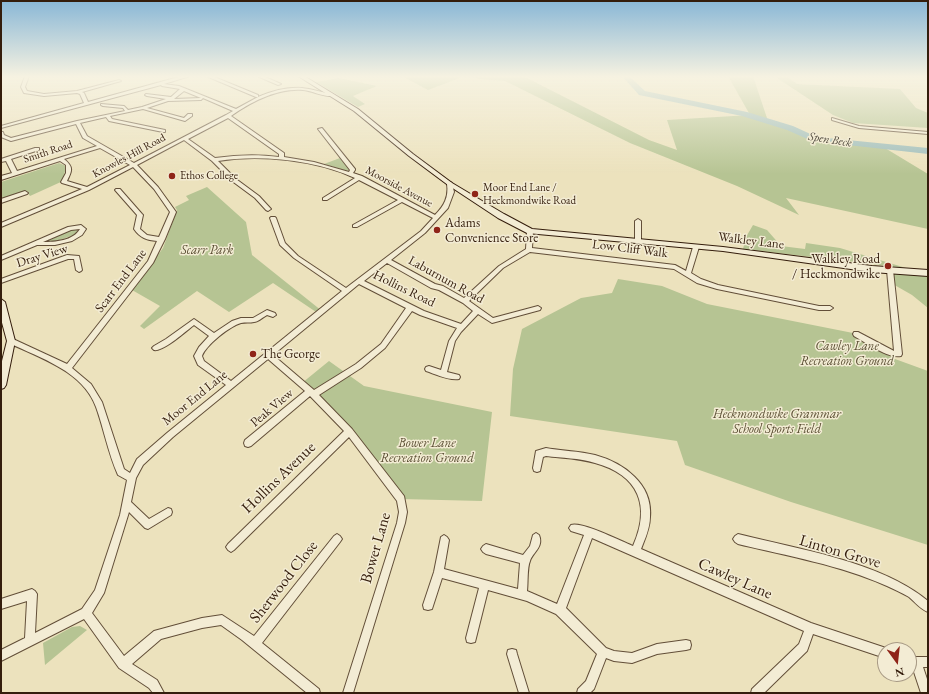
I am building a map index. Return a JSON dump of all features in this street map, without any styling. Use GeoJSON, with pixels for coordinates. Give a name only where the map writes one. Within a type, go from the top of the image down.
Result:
{"type":"FeatureCollection","features":[{"type":"Feature","properties":{"kind":"main road"},"geometry":{"type":"LineString","coordinates":[[353,108],[411,156],[450,184],[501,216],[530,231]]}},
{"type":"Feature","properties":{"kind":"main road","name":"Walkley Lane"},"geometry":{"type":"LineString","coordinates":[[530,231],[638,240],[928,273]]}},
{"type":"Feature","properties":{"kind":"main road"},"geometry":{"type":"LineString","coordinates":[[1,302],[4,320],[11,340],[1,385]]}},
{"type":"Feature","properties":{"kind":"street"},"geometry":{"type":"LineString","coordinates":[[1,126],[70,108]]}},
{"type":"Feature","properties":{"kind":"street"},"geometry":{"type":"LineString","coordinates":[[1,133],[2,136],[11,140],[76,122],[141,108]]}},
{"type":"Feature","properties":{"kind":"street"},"geometry":{"type":"LineString","coordinates":[[144,108],[185,120],[190,115]]}},
{"type":"Feature","properties":{"kind":"street"},"geometry":{"type":"LineString","coordinates":[[230,108],[234,110]]}},
{"type":"Feature","properties":{"kind":"street","name":"Knowles Hill Road"},"geometry":{"type":"LineString","coordinates":[[1,225],[87,189],[228,116],[238,108]]}},
{"type":"Feature","properties":{"kind":"street"},"geometry":{"type":"LineString","coordinates":[[106,116],[111,120],[162,131]]}},
{"type":"Feature","properties":{"kind":"street"},"geometry":{"type":"LineString","coordinates":[[228,116],[282,154],[281,159]]}},
{"type":"Feature","properties":{"kind":"street"},"geometry":{"type":"LineString","coordinates":[[834,119],[859,127],[928,133]]}},
{"type":"Feature","properties":{"kind":"street"},"geometry":{"type":"LineString","coordinates":[[76,122],[85,137],[134,165]]}},
{"type":"Feature","properties":{"kind":"street"},"geometry":{"type":"LineString","coordinates":[[320,129],[353,170],[350,174]]}},
{"type":"Feature","properties":{"kind":"street"},"geometry":{"type":"LineString","coordinates":[[184,138],[214,160],[234,180],[257,197],[268,209]]}},
{"type":"Feature","properties":{"kind":"street","name":"Smith Road"},"geometry":{"type":"LineString","coordinates":[[1,178],[53,160],[61,159],[101,146]]}},
{"type":"Feature","properties":{"kind":"street"},"geometry":{"type":"LineString","coordinates":[[1,161],[37,150]]}},
{"type":"Feature","properties":{"kind":"street","name":"Moorside Avenue"},"geometry":{"type":"LineString","coordinates":[[214,160],[232,156],[281,159],[319,165],[360,177],[421,211],[437,218]]}},
{"type":"Feature","properties":{"kind":"street"},"geometry":{"type":"LineString","coordinates":[[8,159],[15,173]]}},
{"type":"Feature","properties":{"kind":"street"},"geometry":{"type":"LineString","coordinates":[[61,159],[68,165],[69,173],[64,182],[87,189]]}},
{"type":"Feature","properties":{"kind":"street","name":"Scarr End Lane"},"geometry":{"type":"LineString","coordinates":[[68,368],[151,262],[173,212],[156,188],[134,165]]}},
{"type":"Feature","properties":{"kind":"street"},"geometry":{"type":"LineString","coordinates":[[325,199],[360,177]]}},
{"type":"Feature","properties":{"kind":"street","name":"Moor End Lane"},"geometry":{"type":"LineString","coordinates":[[1,656],[86,612],[99,593],[127,504],[132,478],[140,462],[170,435],[437,218],[448,203],[451,192],[450,184]]}},
{"type":"Feature","properties":{"kind":"street"},"geometry":{"type":"LineString","coordinates":[[118,190],[140,215],[137,229],[140,235],[151,239],[162,239]]}},
{"type":"Feature","properties":{"kind":"street"},"geometry":{"type":"LineString","coordinates":[[1,201],[25,193]]}},
{"type":"Feature","properties":{"kind":"street"},"geometry":{"type":"LineString","coordinates":[[355,226],[402,200]]}},
{"type":"Feature","properties":{"kind":"street"},"geometry":{"type":"LineString","coordinates":[[273,218],[282,244],[296,258],[346,291]]}},
{"type":"Feature","properties":{"kind":"street"},"geometry":{"type":"LineString","coordinates":[[638,221],[638,240]]}},
{"type":"Feature","properties":{"kind":"street"},"geometry":{"type":"LineString","coordinates":[[1,258],[70,228],[81,227],[83,229],[79,235],[74,238],[54,244],[44,245],[37,243]]}},
{"type":"Feature","properties":{"kind":"street"},"geometry":{"type":"LineString","coordinates":[[465,301],[501,267],[529,250],[530,231]]}},
{"type":"Feature","properties":{"kind":"street"},"geometry":{"type":"LineString","coordinates":[[688,273],[696,247]]}},
{"type":"Feature","properties":{"kind":"street","name":"Low Cliff Walk"},"geometry":{"type":"LineString","coordinates":[[529,250],[675,267],[688,273],[699,281],[717,287],[819,308],[830,308]]}},
{"type":"Feature","properties":{"kind":"street","name":"Dray View"},"geometry":{"type":"LineString","coordinates":[[1,281],[67,257],[77,257],[79,270]]}},
{"type":"Feature","properties":{"kind":"street","name":"Laburnum Road"},"geometry":{"type":"LineString","coordinates":[[387,260],[433,286],[465,301],[492,321],[538,308]]}},
{"type":"Feature","properties":{"kind":"street"},"geometry":{"type":"LineString","coordinates":[[856,334],[892,353],[898,354],[892,270]]}},
{"type":"Feature","properties":{"kind":"street","name":"Hollins Road"},"geometry":{"type":"LineString","coordinates":[[359,281],[410,308],[462,327]]}},
{"type":"Feature","properties":{"kind":"street","name":"Peak View"},"geometry":{"type":"LineString","coordinates":[[248,444],[312,393],[367,359],[383,346],[395,332],[401,320],[410,308]]}},
{"type":"Feature","properties":{"kind":"street"},"geometry":{"type":"LineString","coordinates":[[443,374],[452,341],[462,327],[478,310]]}},
{"type":"Feature","properties":{"kind":"street"},"geometry":{"type":"LineString","coordinates":[[231,385],[201,363],[198,356],[201,348],[214,337],[241,320],[254,320],[267,312],[273,315]]}},
{"type":"Feature","properties":{"kind":"street"},"geometry":{"type":"LineString","coordinates":[[156,348],[194,322],[214,337]]}},
{"type":"Feature","properties":{"kind":"street"},"geometry":{"type":"LineString","coordinates":[[11,340],[68,368],[88,386],[99,404],[121,472],[132,478]]}},
{"type":"Feature","properties":{"kind":"street","name":"Bower Lane"},"geometry":{"type":"LineString","coordinates":[[269,354],[312,393],[349,431],[401,499],[403,512],[402,523],[348,693]]}},
{"type":"Feature","properties":{"kind":"street"},"geometry":{"type":"LineString","coordinates":[[429,369],[456,377]]}},
{"type":"Feature","properties":{"kind":"street","name":"Hollins Avenue"},"geometry":{"type":"LineString","coordinates":[[231,547],[349,431]]}},
{"type":"Feature","properties":{"kind":"street"},"geometry":{"type":"LineString","coordinates":[[537,468],[538,451],[594,458],[615,466],[630,476],[641,489],[646,502],[644,530],[634,552]]}},
{"type":"Feature","properties":{"kind":"street"},"geometry":{"type":"LineString","coordinates":[[127,504],[148,525],[168,512]]}},
{"type":"Feature","properties":{"kind":"street","name":"Cawley Lane"},"geometry":{"type":"LineString","coordinates":[[574,528],[590,532],[810,628],[877,649]]}},
{"type":"Feature","properties":{"kind":"street"},"geometry":{"type":"LineString","coordinates":[[560,610],[590,532]]}},
{"type":"Feature","properties":{"kind":"street"},"geometry":{"type":"LineString","coordinates":[[522,595],[525,560],[534,548],[536,538]]}},
{"type":"Feature","properties":{"kind":"street","name":"Sherwood Close"},"geometry":{"type":"LineString","coordinates":[[255,644],[337,539]]}},
{"type":"Feature","properties":{"kind":"street","name":"Linton Grove"},"geometry":{"type":"LineString","coordinates":[[738,539],[859,570],[902,587],[922,600],[928,607]]}},
{"type":"Feature","properties":{"kind":"street"},"geometry":{"type":"LineString","coordinates":[[428,605],[439,572],[444,540]]}},
{"type":"Feature","properties":{"kind":"street"},"geometry":{"type":"LineString","coordinates":[[486,549],[525,560]]}},
{"type":"Feature","properties":{"kind":"street"},"geometry":{"type":"LineString","coordinates":[[439,572],[522,595],[560,610],[603,652],[614,656],[632,658],[657,649],[686,645]]}},
{"type":"Feature","properties":{"kind":"street"},"geometry":{"type":"LineString","coordinates":[[471,638],[485,584]]}},
{"type":"Feature","properties":{"kind":"street"},"geometry":{"type":"LineString","coordinates":[[1,604],[32,594],[30,641]]}},
{"type":"Feature","properties":{"kind":"street"},"geometry":{"type":"LineString","coordinates":[[86,612],[122,664],[153,684],[159,693]]}},
{"type":"Feature","properties":{"kind":"street"},"geometry":{"type":"LineString","coordinates":[[122,664],[158,635],[202,623],[222,620],[236,629],[315,693]]}},
{"type":"Feature","properties":{"kind":"street"},"geometry":{"type":"LineString","coordinates":[[756,693],[802,647],[810,628]]}},
{"type":"Feature","properties":{"kind":"street"},"geometry":{"type":"LineString","coordinates":[[582,693],[590,685],[603,652]]}},
{"type":"Feature","properties":{"kind":"street"},"geometry":{"type":"LineString","coordinates":[[512,654],[524,693]]}},
{"type":"Feature","properties":{"kind":"street"},"geometry":{"type":"LineString","coordinates":[[917,661],[928,662]]}},
{"type":"Feature","properties":{"kind":"street"},"geometry":{"type":"LineString","coordinates":[[917,671],[926,693]]}},
{"type":"Feature","properties":{"kind":"green space"},"geometry":{"type":"Polygon","coordinates":[[[560,108],[587,108],[649,140],[677,150],[667,120],[750,115],[746,108],[764,108],[768,121],[812,140],[885,148],[928,174],[928,229],[786,198],[799,215],[737,186],[630,143],[560,108]]]}},
{"type":"Feature","properties":{"kind":"green space"},"geometry":{"type":"Polygon","coordinates":[[[823,108],[917,108],[928,113],[928,128],[853,123],[833,115],[823,108]]]}},
{"type":"Feature","properties":{"kind":"green space"},"geometry":{"type":"Polygon","coordinates":[[[340,158],[350,170],[347,171],[324,164],[340,158]]]}},
{"type":"Feature","properties":{"kind":"green space"},"geometry":{"type":"Polygon","coordinates":[[[59,163],[66,166],[63,181],[30,196],[27,192],[2,200],[1,182],[59,163]]]}},
{"type":"Feature","properties":{"kind":"green space","name":"Scarr Park"},"geometry":{"type":"Polygon","coordinates":[[[207,187],[246,222],[252,255],[322,311],[319,314],[273,283],[229,312],[197,291],[144,329],[140,326],[160,306],[132,290],[163,248],[177,210],[175,207],[189,200],[186,196],[207,187]]]}},
{"type":"Feature","properties":{"kind":"green space"},"geometry":{"type":"Polygon","coordinates":[[[753,225],[767,230],[781,246],[805,249],[806,243],[840,248],[906,268],[743,249],[746,237],[753,225]]]}},
{"type":"Feature","properties":{"kind":"green space"},"geometry":{"type":"Polygon","coordinates":[[[71,229],[77,229],[77,234],[51,243],[44,243],[71,229]]]}},
{"type":"Feature","properties":{"kind":"green space"},"geometry":{"type":"Polygon","coordinates":[[[890,270],[928,273],[928,308],[912,295],[891,283],[890,270]]]}},
{"type":"Feature","properties":{"kind":"green space","name":"Heckmondwike Grammar School Sports Field"},"geometry":{"type":"Polygon","coordinates":[[[618,279],[662,286],[707,304],[853,333],[895,359],[928,371],[928,545],[791,502],[685,465],[677,441],[510,416],[513,369],[522,329],[581,298],[612,293],[618,279]]]}},
{"type":"Feature","properties":{"kind":"green space","name":"Bower Lane Recreation Ground"},"geometry":{"type":"Polygon","coordinates":[[[329,361],[364,386],[492,412],[482,501],[401,499],[349,431],[302,383],[329,361]]]}},
{"type":"Feature","properties":{"kind":"green space"},"geometry":{"type":"Polygon","coordinates":[[[80,626],[87,630],[45,665],[43,643],[72,627],[80,626]]]}},
{"type":"Feature","properties":{"kind":"waterway","name":"Spen Beck"},"geometry":{"type":"LineString","coordinates":[[717,108],[744,114],[790,128],[815,139],[928,151]]}},
{"type":"Feature","properties":{"kind":"place","name":"Ethos College"},"geometry":{"type":"Point","coordinates":[172,176]}},
{"type":"Feature","properties":{"kind":"place","name":"Moor End Lane / Heckmondwike Road"},"geometry":{"type":"Point","coordinates":[475,194]}},
{"type":"Feature","properties":{"kind":"place","name":"Adams Convenience Store"},"geometry":{"type":"Point","coordinates":[437,230]}},
{"type":"Feature","properties":{"kind":"place","name":"Walkley Road / Heckmondwike"},"geometry":{"type":"Point","coordinates":[888,266]}},
{"type":"Feature","properties":{"kind":"place","name":"The George"},"geometry":{"type":"Point","coordinates":[253,354]}},
{"type":"Feature","properties":{"kind":"park label","name":"Cawley Lane Recreation Ground"},"geometry":{"type":"Point","coordinates":[847,354]}}]}
